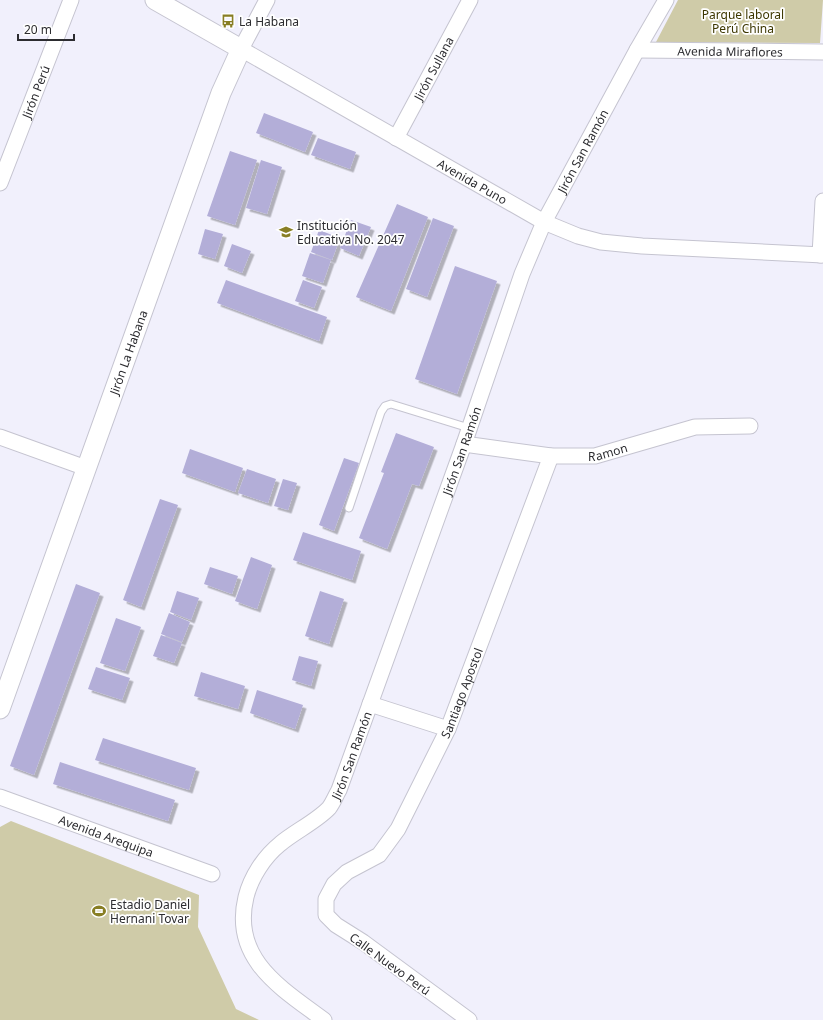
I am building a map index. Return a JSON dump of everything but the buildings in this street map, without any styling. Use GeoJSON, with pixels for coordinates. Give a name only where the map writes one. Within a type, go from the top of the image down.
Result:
{"type":"FeatureCollection","features":[{"type":"Feature","properties":{"kind":"street","name":"Jirón Perú"},"geometry":{"type":"LineString","coordinates":[[0,183],[71,0]]}},
{"type":"Feature","properties":{"kind":"street","name":"Avenida Puno"},"geometry":{"type":"LineString","coordinates":[[155,0],[544,222],[578,236],[601,242],[642,246],[821,251]]}},
{"type":"Feature","properties":{"kind":"street","name":"Jirón La Habana"},"geometry":{"type":"LineString","coordinates":[[0,709],[221,93],[241,49],[267,0]]}},
{"type":"Feature","properties":{"kind":"street","name":"Jirón Sullana"},"geometry":{"type":"LineString","coordinates":[[396,138],[470,0]]}},
{"type":"Feature","properties":{"kind":"street","name":"Jirón San Ramón"},"geometry":{"type":"LineString","coordinates":[[324,1020],[272,979],[252,955],[243,930],[242,913],[249,888],[264,861],[279,844],[329,808],[339,790],[464,444],[522,274],[544,222],[637,50],[666,0]]}},
{"type":"Feature","properties":{"kind":"street","name":"Avenida Miraflores"},"geometry":{"type":"LineString","coordinates":[[637,50],[823,52]]}},
{"type":"Feature","properties":{"kind":"street"},"geometry":{"type":"LineString","coordinates":[[821,251],[823,201]]}},
{"type":"Feature","properties":{"kind":"street","name":"Ramon"},"geometry":{"type":"LineString","coordinates":[[464,444],[551,456],[595,456],[696,427],[750,426]]}},
{"type":"Feature","properties":{"kind":"street"},"geometry":{"type":"LineString","coordinates":[[0,437],[86,468]]}},
{"type":"Feature","properties":{"kind":"street","name":"Santiago Apostol"},"geometry":{"type":"LineString","coordinates":[[326,899],[334,884],[347,872],[379,855],[398,829],[448,729],[551,456]]}},
{"type":"Feature","properties":{"kind":"street"},"geometry":{"type":"LineString","coordinates":[[370,704],[448,729]]}},
{"type":"Feature","properties":{"kind":"street","name":"Avenida Arequipa"},"geometry":{"type":"LineString","coordinates":[[0,797],[212,874]]}},
{"type":"Feature","properties":{"kind":"street","name":"Calle Nuevo Perú"},"geometry":{"type":"LineString","coordinates":[[326,899],[326,915],[336,925],[363,942],[468,1020]]}},
{"type":"Feature","properties":{"kind":"lane"},"geometry":{"type":"LineString","coordinates":[[349,508],[381,412],[385,406],[391,404],[469,428]]}},
{"type":"Feature","properties":{"kind":"green space","name":"Parque laboral Perú China"},"geometry":{"type":"Polygon","coordinates":[[[678,0],[823,0],[820,43],[656,42],[678,0]]]}},
{"type":"Feature","properties":{"kind":"green space","name":"Estadio Daniel Hernani Tovar"},"geometry":{"type":"Polygon","coordinates":[[[11,821],[199,895],[198,927],[236,1009],[259,1020],[0,1020],[0,827],[11,821]]]}},
{"type":"Feature","properties":{"kind":"place","name":"La Habana"},"geometry":{"type":"Point","coordinates":[228,21]}},
{"type":"Feature","properties":{"kind":"place","name":"Institución Educativa No. 2047"},"geometry":{"type":"Point","coordinates":[286,232]}},
{"type":"Feature","properties":{"kind":"place","name":"Estadio Daniel Hernani Tovar"},"geometry":{"type":"Point","coordinates":[99,911]}}]}
